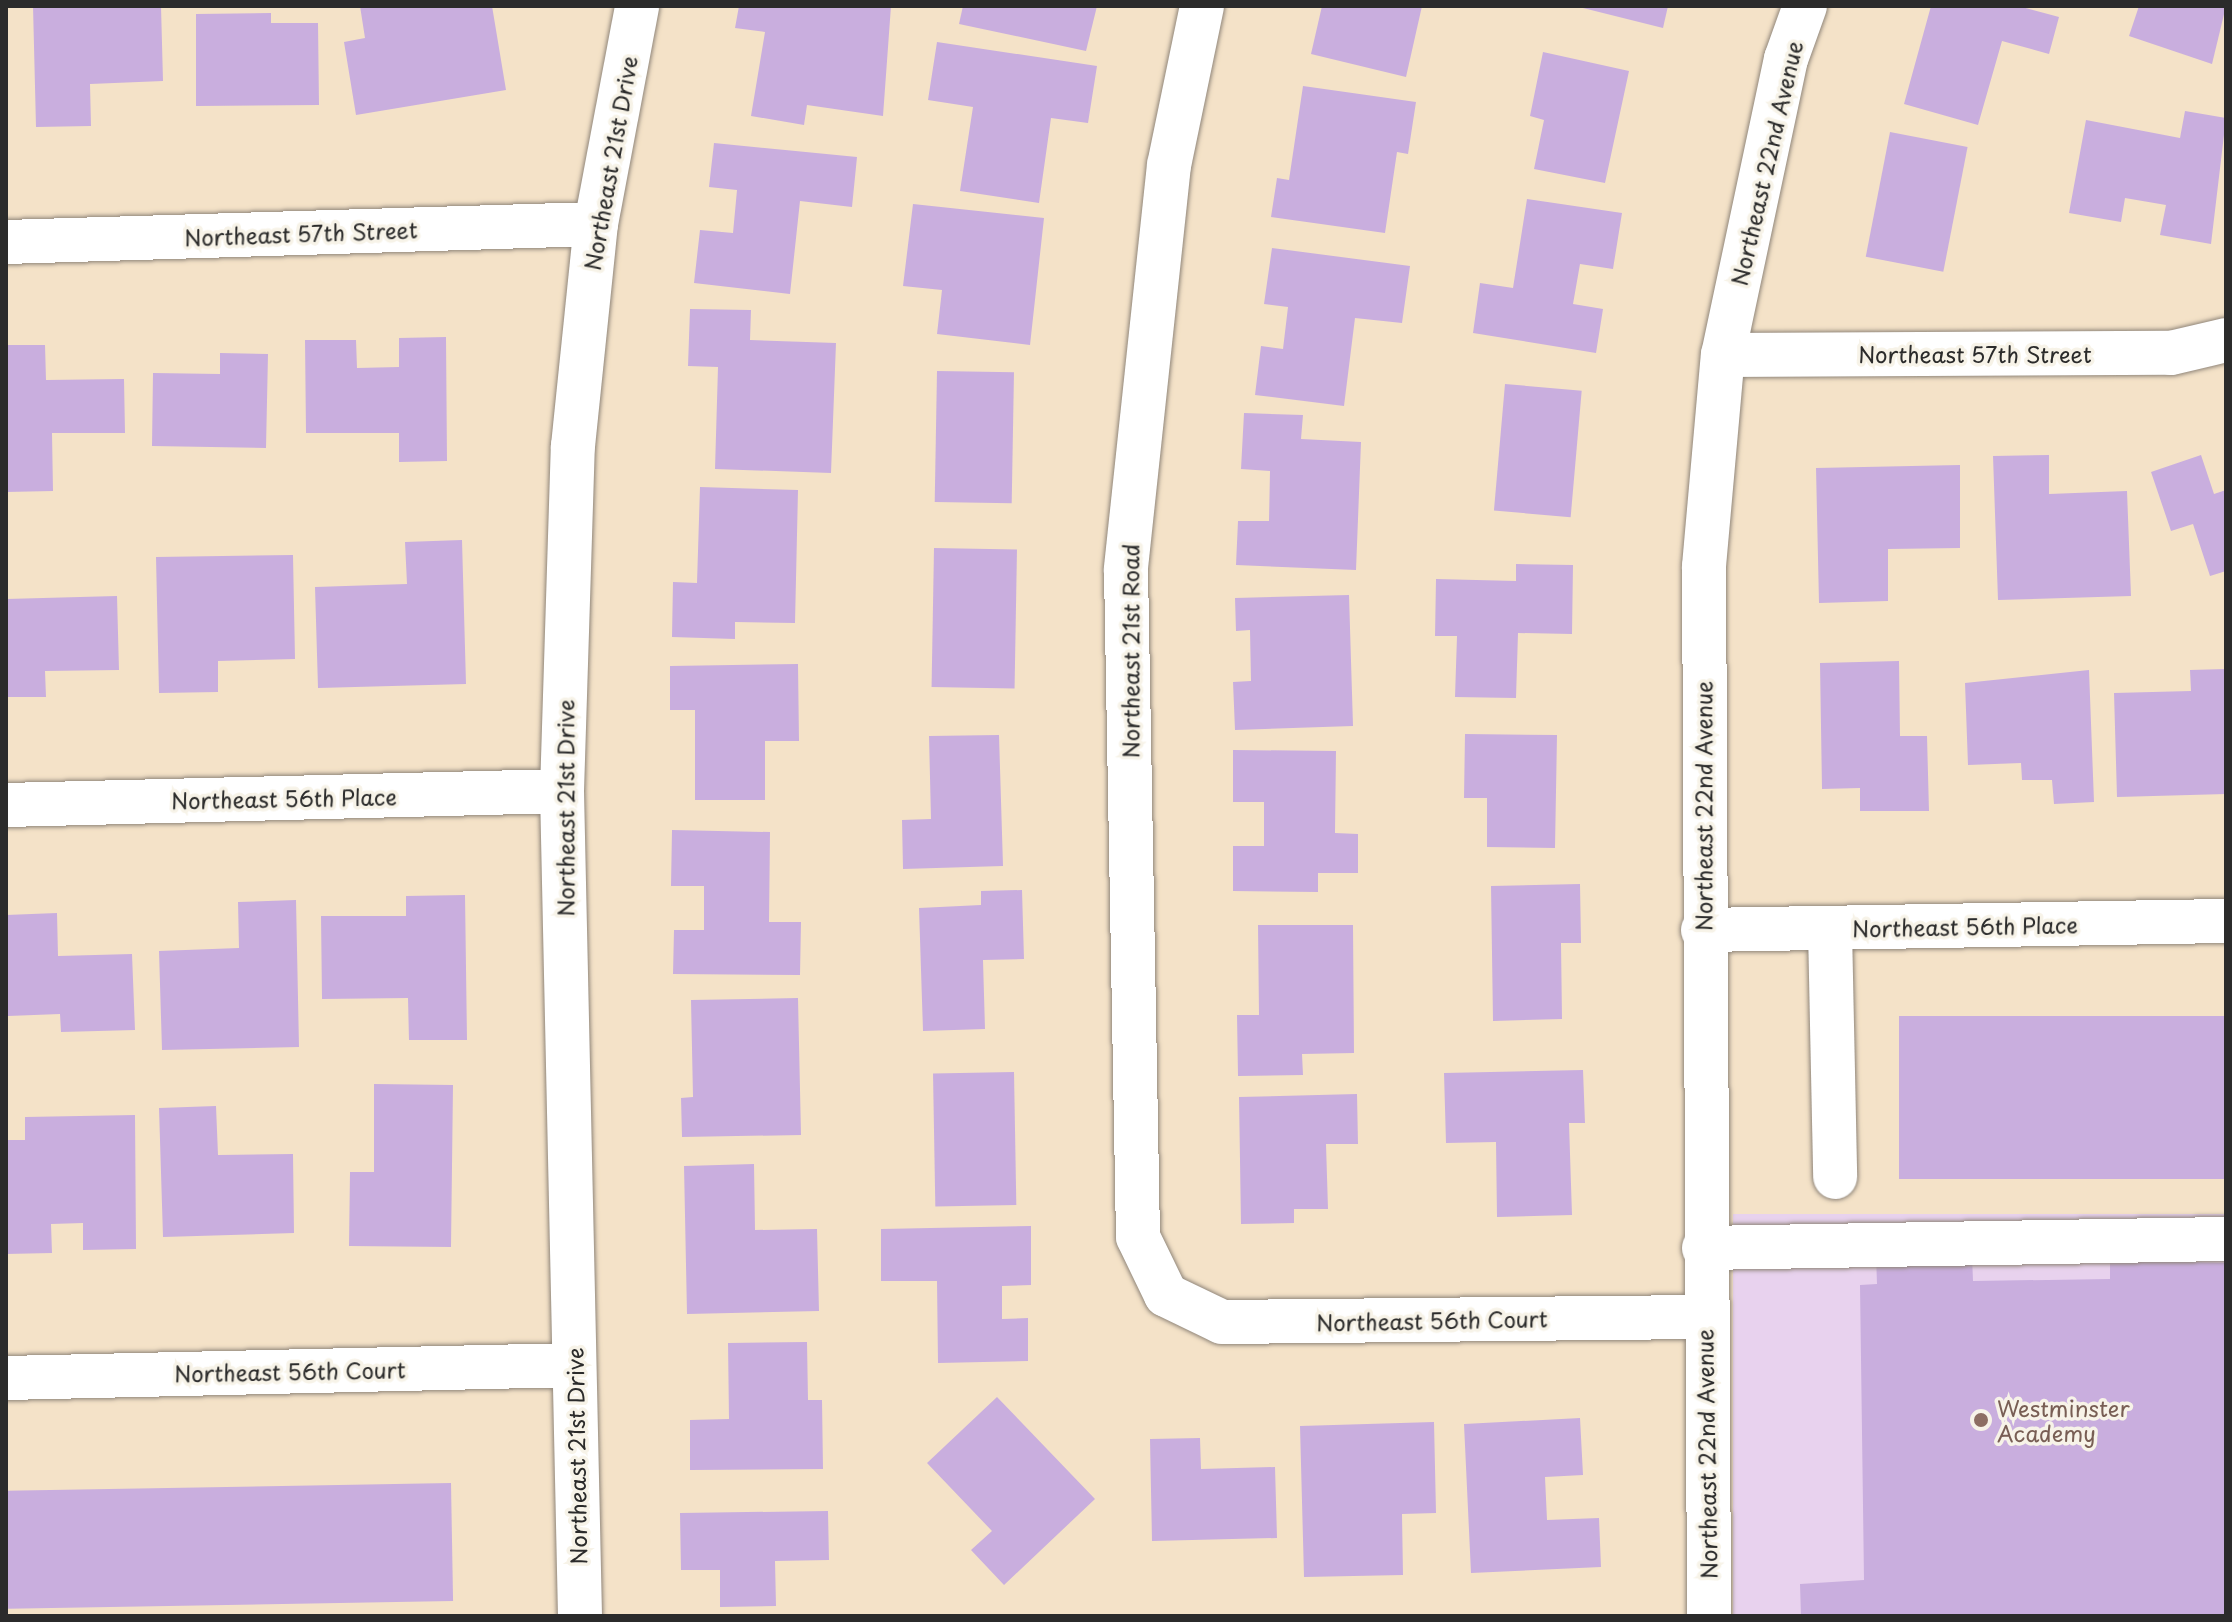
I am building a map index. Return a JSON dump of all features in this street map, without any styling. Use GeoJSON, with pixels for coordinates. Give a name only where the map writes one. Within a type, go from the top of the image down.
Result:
{"type":"FeatureCollection","features":[{"type":"Feature","properties":{"kind":"street","name":"Northeast 21st Drive"},"geometry":{"type":"LineString","coordinates":[[580,1616],[562,791],[573,446],[596,224],[637,6]]}},
{"type":"Feature","properties":{"kind":"street","name":"Northeast 21st Road"},"geometry":{"type":"LineString","coordinates":[[1166,1295],[1138,1237],[1126,570],[1169,165],[1202,6]]}},
{"type":"Feature","properties":{"kind":"street","name":"Northeast 22nd Avenue"},"geometry":{"type":"LineString","coordinates":[[1709,1616],[1704,1317],[1704,566],[1723,355],[1786,59],[1805,6]]}},
{"type":"Feature","properties":{"kind":"street","name":"Northeast 57th Street"},"geometry":{"type":"LineString","coordinates":[[6,242],[596,224]]}},
{"type":"Feature","properties":{"kind":"street","name":"Northeast 57th Street"},"geometry":{"type":"LineString","coordinates":[[1723,355],[2171,353],[2226,340]]}},
{"type":"Feature","properties":{"kind":"street","name":"Northeast 56th Place"},"geometry":{"type":"LineString","coordinates":[[6,805],[562,791]]}},
{"type":"Feature","properties":{"kind":"street","name":"Northeast 56th Place"},"geometry":{"type":"LineString","coordinates":[[1703,930],[2226,921]]}},
{"type":"Feature","properties":{"kind":"street"},"geometry":{"type":"LineString","coordinates":[[1830,929],[1835,1177]]}},
{"type":"Feature","properties":{"kind":"street"},"geometry":{"type":"LineString","coordinates":[[1704,1248],[2226,1239]]}},
{"type":"Feature","properties":{"kind":"street","name":"Northeast 56th Court"},"geometry":{"type":"LineString","coordinates":[[1166,1295],[1222,1322],[1704,1317]]}},
{"type":"Feature","properties":{"kind":"street","name":"Northeast 56th Court"},"geometry":{"type":"LineString","coordinates":[[6,1378],[573,1365]]}},
{"type":"Feature","properties":{"kind":"shaded area","name":"Westminster Academy"},"geometry":{"type":"Polygon","coordinates":[[[1733,1214],[2226,1214],[2226,1616],[1733,1616],[1733,1214]]]}},
{"type":"Feature","properties":{"kind":"building"},"geometry":{"type":"Polygon","coordinates":[[[33,6],[161,6],[163,81],[90,84],[91,126],[36,127],[33,6]]]}},
{"type":"Feature","properties":{"kind":"building"},"geometry":{"type":"Polygon","coordinates":[[[360,6],[492,6],[506,90],[356,115],[344,42],[365,38],[360,6]]]}},
{"type":"Feature","properties":{"kind":"building"},"geometry":{"type":"Polygon","coordinates":[[[739,6],[891,6],[883,116],[807,105],[804,125],[751,116],[765,32],[735,28],[739,6]]]}},
{"type":"Feature","properties":{"kind":"building"},"geometry":{"type":"Polygon","coordinates":[[[963,6],[1097,6],[1086,51],[959,24],[963,6]]]}},
{"type":"Feature","properties":{"kind":"building"},"geometry":{"type":"Polygon","coordinates":[[[1322,6],[1422,6],[1406,77],[1311,54],[1322,6]]]}},
{"type":"Feature","properties":{"kind":"building"},"geometry":{"type":"Polygon","coordinates":[[[1575,6],[1668,6],[1663,28],[1575,6]]]}},
{"type":"Feature","properties":{"kind":"building"},"geometry":{"type":"Polygon","coordinates":[[[1931,6],[2018,6],[2059,17],[2049,54],[2002,41],[1978,125],[1904,104],[1931,6]]]}},
{"type":"Feature","properties":{"kind":"building"},"geometry":{"type":"Polygon","coordinates":[[[2139,6],[2226,6],[2212,64],[2129,36],[2139,6]]]}},
{"type":"Feature","properties":{"kind":"building"},"geometry":{"type":"Polygon","coordinates":[[[271,13],[271,23],[318,23],[319,105],[196,106],[196,14],[271,13]]]}},
{"type":"Feature","properties":{"kind":"building"},"geometry":{"type":"Polygon","coordinates":[[[937,42],[1097,66],[1088,123],[1051,118],[1039,203],[960,191],[973,107],[928,100],[937,42]]]}},
{"type":"Feature","properties":{"kind":"building"},"geometry":{"type":"Polygon","coordinates":[[[1543,52],[1629,71],[1605,183],[1534,169],[1544,120],[1530,116],[1543,52]]]}},
{"type":"Feature","properties":{"kind":"building"},"geometry":{"type":"Polygon","coordinates":[[[1303,86],[1416,102],[1408,154],[1397,152],[1385,233],[1271,217],[1277,178],[1289,180],[1303,86]]]}},
{"type":"Feature","properties":{"kind":"building"},"geometry":{"type":"Polygon","coordinates":[[[2185,111],[2226,118],[2211,244],[2160,235],[2166,205],[2125,198],[2121,222],[2069,213],[2086,120],[2180,138],[2185,111]]]}},
{"type":"Feature","properties":{"kind":"building"},"geometry":{"type":"Polygon","coordinates":[[[1890,132],[1968,147],[1943,272],[1866,257],[1890,132]]]}},
{"type":"Feature","properties":{"kind":"building"},"geometry":{"type":"Polygon","coordinates":[[[714,143],[857,157],[852,207],[800,201],[790,294],[694,283],[700,230],[733,233],[737,190],[709,187],[714,143]]]}},
{"type":"Feature","properties":{"kind":"building"},"geometry":{"type":"Polygon","coordinates":[[[1527,199],[1622,213],[1613,269],[1580,264],[1573,304],[1603,309],[1596,353],[1473,333],[1480,283],[1513,288],[1527,199]]]}},
{"type":"Feature","properties":{"kind":"building"},"geometry":{"type":"Polygon","coordinates":[[[913,204],[1044,218],[1030,345],[937,334],[942,290],[903,286],[913,204]]]}},
{"type":"Feature","properties":{"kind":"building"},"geometry":{"type":"Polygon","coordinates":[[[1272,248],[1410,266],[1402,323],[1355,318],[1344,406],[1255,395],[1261,346],[1283,349],[1288,307],[1264,304],[1272,248]]]}},
{"type":"Feature","properties":{"kind":"building"},"geometry":{"type":"Polygon","coordinates":[[[690,309],[751,310],[750,340],[836,343],[831,473],[715,469],[718,367],[688,366],[690,309]]]}},
{"type":"Feature","properties":{"kind":"building"},"geometry":{"type":"Polygon","coordinates":[[[446,337],[447,461],[399,462],[399,433],[306,433],[305,340],[356,340],[357,368],[399,367],[399,338],[446,337]]]}},
{"type":"Feature","properties":{"kind":"building"},"geometry":{"type":"Polygon","coordinates":[[[6,345],[45,345],[46,380],[124,379],[125,433],[52,433],[53,491],[6,492],[6,345]]]}},
{"type":"Feature","properties":{"kind":"building"},"geometry":{"type":"Polygon","coordinates":[[[220,353],[268,354],[266,448],[152,446],[153,373],[220,374],[220,353]]]}},
{"type":"Feature","properties":{"kind":"building"},"geometry":{"type":"Polygon","coordinates":[[[937,371],[1014,372],[1012,503],[935,502],[937,371]]]}},
{"type":"Feature","properties":{"kind":"building"},"geometry":{"type":"Polygon","coordinates":[[[1505,384],[1582,391],[1571,517],[1494,511],[1505,384]]]}},
{"type":"Feature","properties":{"kind":"building"},"geometry":{"type":"Polygon","coordinates":[[[1244,413],[1303,415],[1301,439],[1361,442],[1356,570],[1236,565],[1238,521],[1269,521],[1270,471],[1241,469],[1244,413]]]}},
{"type":"Feature","properties":{"kind":"building"},"geometry":{"type":"Polygon","coordinates":[[[2049,455],[2049,494],[2127,491],[2131,596],[1998,600],[1993,456],[2049,455]]]}},
{"type":"Feature","properties":{"kind":"building"},"geometry":{"type":"Polygon","coordinates":[[[2201,455],[2214,494],[2226,490],[2226,571],[2210,576],[2193,524],[2171,531],[2151,472],[2201,455]]]}},
{"type":"Feature","properties":{"kind":"building"},"geometry":{"type":"Polygon","coordinates":[[[1960,465],[1960,548],[1888,549],[1888,601],[1819,603],[1816,468],[1960,465]]]}},
{"type":"Feature","properties":{"kind":"building"},"geometry":{"type":"Polygon","coordinates":[[[700,487],[798,490],[795,623],[735,622],[735,639],[672,637],[673,582],[697,583],[700,487]]]}},
{"type":"Feature","properties":{"kind":"building"},"geometry":{"type":"Polygon","coordinates":[[[462,540],[466,684],[318,688],[315,587],[407,584],[405,542],[462,540]]]}},
{"type":"Feature","properties":{"kind":"building"},"geometry":{"type":"Polygon","coordinates":[[[934,548],[1017,549],[1015,688],[932,687],[934,548]]]}},
{"type":"Feature","properties":{"kind":"building"},"geometry":{"type":"Polygon","coordinates":[[[293,555],[295,659],[218,661],[218,692],[159,693],[156,557],[293,555]]]}},
{"type":"Feature","properties":{"kind":"building"},"geometry":{"type":"Polygon","coordinates":[[[1516,564],[1573,565],[1572,634],[1518,633],[1516,698],[1455,697],[1457,636],[1435,636],[1436,579],[1516,581],[1516,564]]]}},
{"type":"Feature","properties":{"kind":"building"},"geometry":{"type":"Polygon","coordinates":[[[1349,595],[1353,726],[1235,730],[1233,682],[1251,681],[1250,630],[1236,631],[1235,598],[1349,595]]]}},
{"type":"Feature","properties":{"kind":"building"},"geometry":{"type":"Polygon","coordinates":[[[117,596],[119,670],[45,671],[46,697],[6,697],[6,599],[117,596]]]}},
{"type":"Feature","properties":{"kind":"building"},"geometry":{"type":"Polygon","coordinates":[[[1899,661],[1900,736],[1927,736],[1929,811],[1860,811],[1860,788],[1822,789],[1820,663],[1899,661]]]}},
{"type":"Feature","properties":{"kind":"building"},"geometry":{"type":"Polygon","coordinates":[[[798,664],[799,741],[765,741],[765,800],[695,800],[695,710],[670,710],[670,666],[798,664]]]}},
{"type":"Feature","properties":{"kind":"building"},"geometry":{"type":"Polygon","coordinates":[[[2226,669],[2226,794],[2117,797],[2114,693],[2191,691],[2190,670],[2226,669]]]}},
{"type":"Feature","properties":{"kind":"building"},"geometry":{"type":"Polygon","coordinates":[[[2089,670],[2094,802],[2054,804],[2052,780],[2022,780],[2021,763],[1968,765],[1965,683],[2089,670]]]}},
{"type":"Feature","properties":{"kind":"building"},"geometry":{"type":"Polygon","coordinates":[[[1465,734],[1557,735],[1555,848],[1487,847],[1487,798],[1464,798],[1465,734]]]}},
{"type":"Feature","properties":{"kind":"building"},"geometry":{"type":"Polygon","coordinates":[[[999,735],[1003,866],[903,869],[902,820],[931,819],[929,736],[999,735]]]}},
{"type":"Feature","properties":{"kind":"building"},"geometry":{"type":"Polygon","coordinates":[[[1233,750],[1336,751],[1335,833],[1358,834],[1358,873],[1318,873],[1318,892],[1233,891],[1233,846],[1264,846],[1264,802],[1233,802],[1233,750]]]}},
{"type":"Feature","properties":{"kind":"building"},"geometry":{"type":"Polygon","coordinates":[[[672,830],[770,832],[769,922],[801,922],[800,975],[673,974],[674,930],[704,930],[704,886],[671,886],[672,830]]]}},
{"type":"Feature","properties":{"kind":"building"},"geometry":{"type":"Polygon","coordinates":[[[1580,884],[1581,943],[1561,943],[1562,1019],[1493,1021],[1491,886],[1580,884]]]}},
{"type":"Feature","properties":{"kind":"building"},"geometry":{"type":"Polygon","coordinates":[[[1022,890],[1024,959],[983,960],[985,1029],[923,1031],[919,908],[981,905],[981,891],[1022,890]]]}},
{"type":"Feature","properties":{"kind":"building"},"geometry":{"type":"Polygon","coordinates":[[[465,895],[467,1040],[409,1040],[408,998],[322,999],[321,916],[406,916],[406,896],[465,895]]]}},
{"type":"Feature","properties":{"kind":"building"},"geometry":{"type":"Polygon","coordinates":[[[296,900],[299,1047],[162,1050],[159,951],[239,948],[238,902],[296,900]]]}},
{"type":"Feature","properties":{"kind":"building"},"geometry":{"type":"Polygon","coordinates":[[[57,913],[58,956],[132,954],[135,1030],[61,1032],[60,1014],[8,1016],[6,915],[57,913]]]}},
{"type":"Feature","properties":{"kind":"building"},"geometry":{"type":"Polygon","coordinates":[[[1258,925],[1353,925],[1354,1053],[1302,1054],[1303,1075],[1238,1076],[1237,1015],[1259,1015],[1258,925]]]}},
{"type":"Feature","properties":{"kind":"building"},"geometry":{"type":"Polygon","coordinates":[[[798,998],[801,1135],[682,1137],[681,1098],[693,1097],[691,1000],[798,998]]]}},
{"type":"Feature","properties":{"kind":"building"},"geometry":{"type":"Polygon","coordinates":[[[1899,1016],[2226,1016],[2226,1179],[1899,1179],[1899,1016]]]}},
{"type":"Feature","properties":{"kind":"building"},"geometry":{"type":"Polygon","coordinates":[[[1583,1070],[1585,1123],[1569,1123],[1572,1215],[1497,1217],[1496,1142],[1446,1143],[1444,1073],[1583,1070]]]}},
{"type":"Feature","properties":{"kind":"building"},"geometry":{"type":"Polygon","coordinates":[[[1014,1072],[1016,1205],[935,1206],[933,1073],[1014,1072]]]}},
{"type":"Feature","properties":{"kind":"building"},"geometry":{"type":"Polygon","coordinates":[[[374,1084],[453,1085],[451,1247],[349,1246],[350,1172],[374,1172],[374,1084]]]}},
{"type":"Feature","properties":{"kind":"building"},"geometry":{"type":"Polygon","coordinates":[[[1357,1094],[1358,1144],[1326,1144],[1328,1209],[1294,1209],[1294,1223],[1241,1224],[1239,1097],[1357,1094]]]}},
{"type":"Feature","properties":{"kind":"building"},"geometry":{"type":"Polygon","coordinates":[[[216,1106],[218,1155],[293,1154],[294,1233],[163,1237],[159,1108],[216,1106]]]}},
{"type":"Feature","properties":{"kind":"building"},"geometry":{"type":"Polygon","coordinates":[[[135,1115],[136,1249],[83,1250],[83,1223],[51,1224],[52,1253],[6,1254],[6,1140],[25,1140],[25,1117],[135,1115]]]}},
{"type":"Feature","properties":{"kind":"building"},"geometry":{"type":"Polygon","coordinates":[[[754,1164],[755,1230],[817,1229],[819,1311],[687,1314],[684,1166],[754,1164]]]}},
{"type":"Feature","properties":{"kind":"building"},"geometry":{"type":"Polygon","coordinates":[[[1031,1226],[1031,1285],[1002,1286],[1002,1319],[1028,1318],[1028,1361],[938,1363],[937,1281],[881,1281],[881,1229],[1031,1226]]]}},
{"type":"Feature","properties":{"kind":"building","name":"Westminster Academy"},"geometry":{"type":"Polygon","coordinates":[[[1972,1255],[1973,1281],[2110,1279],[2110,1260],[2226,1263],[2226,1616],[1801,1616],[1800,1584],[1864,1580],[1860,1285],[1877,1284],[1876,1256],[1972,1255]]]}},
{"type":"Feature","properties":{"kind":"building"},"geometry":{"type":"Polygon","coordinates":[[[807,1342],[808,1400],[822,1400],[823,1469],[690,1470],[690,1420],[729,1419],[728,1343],[807,1342]]]}},
{"type":"Feature","properties":{"kind":"building"},"geometry":{"type":"Polygon","coordinates":[[[997,1397],[1095,1499],[1004,1585],[971,1550],[992,1531],[927,1463],[997,1397]]]}},
{"type":"Feature","properties":{"kind":"building"},"geometry":{"type":"Polygon","coordinates":[[[1580,1418],[1583,1475],[1545,1477],[1547,1520],[1599,1518],[1601,1567],[1471,1573],[1464,1424],[1580,1418]]]}},
{"type":"Feature","properties":{"kind":"building"},"geometry":{"type":"Polygon","coordinates":[[[1434,1422],[1436,1513],[1402,1514],[1403,1575],[1304,1577],[1300,1426],[1434,1422]]]}},
{"type":"Feature","properties":{"kind":"building"},"geometry":{"type":"Polygon","coordinates":[[[1200,1438],[1201,1469],[1275,1467],[1277,1538],[1152,1541],[1150,1439],[1200,1438]]]}},
{"type":"Feature","properties":{"kind":"building"},"geometry":{"type":"Polygon","coordinates":[[[451,1483],[453,1601],[8,1609],[6,1491],[451,1483]]]}},
{"type":"Feature","properties":{"kind":"building"},"geometry":{"type":"Polygon","coordinates":[[[828,1511],[829,1560],[775,1561],[776,1606],[720,1607],[720,1570],[681,1570],[680,1513],[828,1511]]]}},
{"type":"Feature","properties":{"kind":"place","name":"Westminster Academy"},"geometry":{"type":"Point","coordinates":[1981,1420]}}]}
